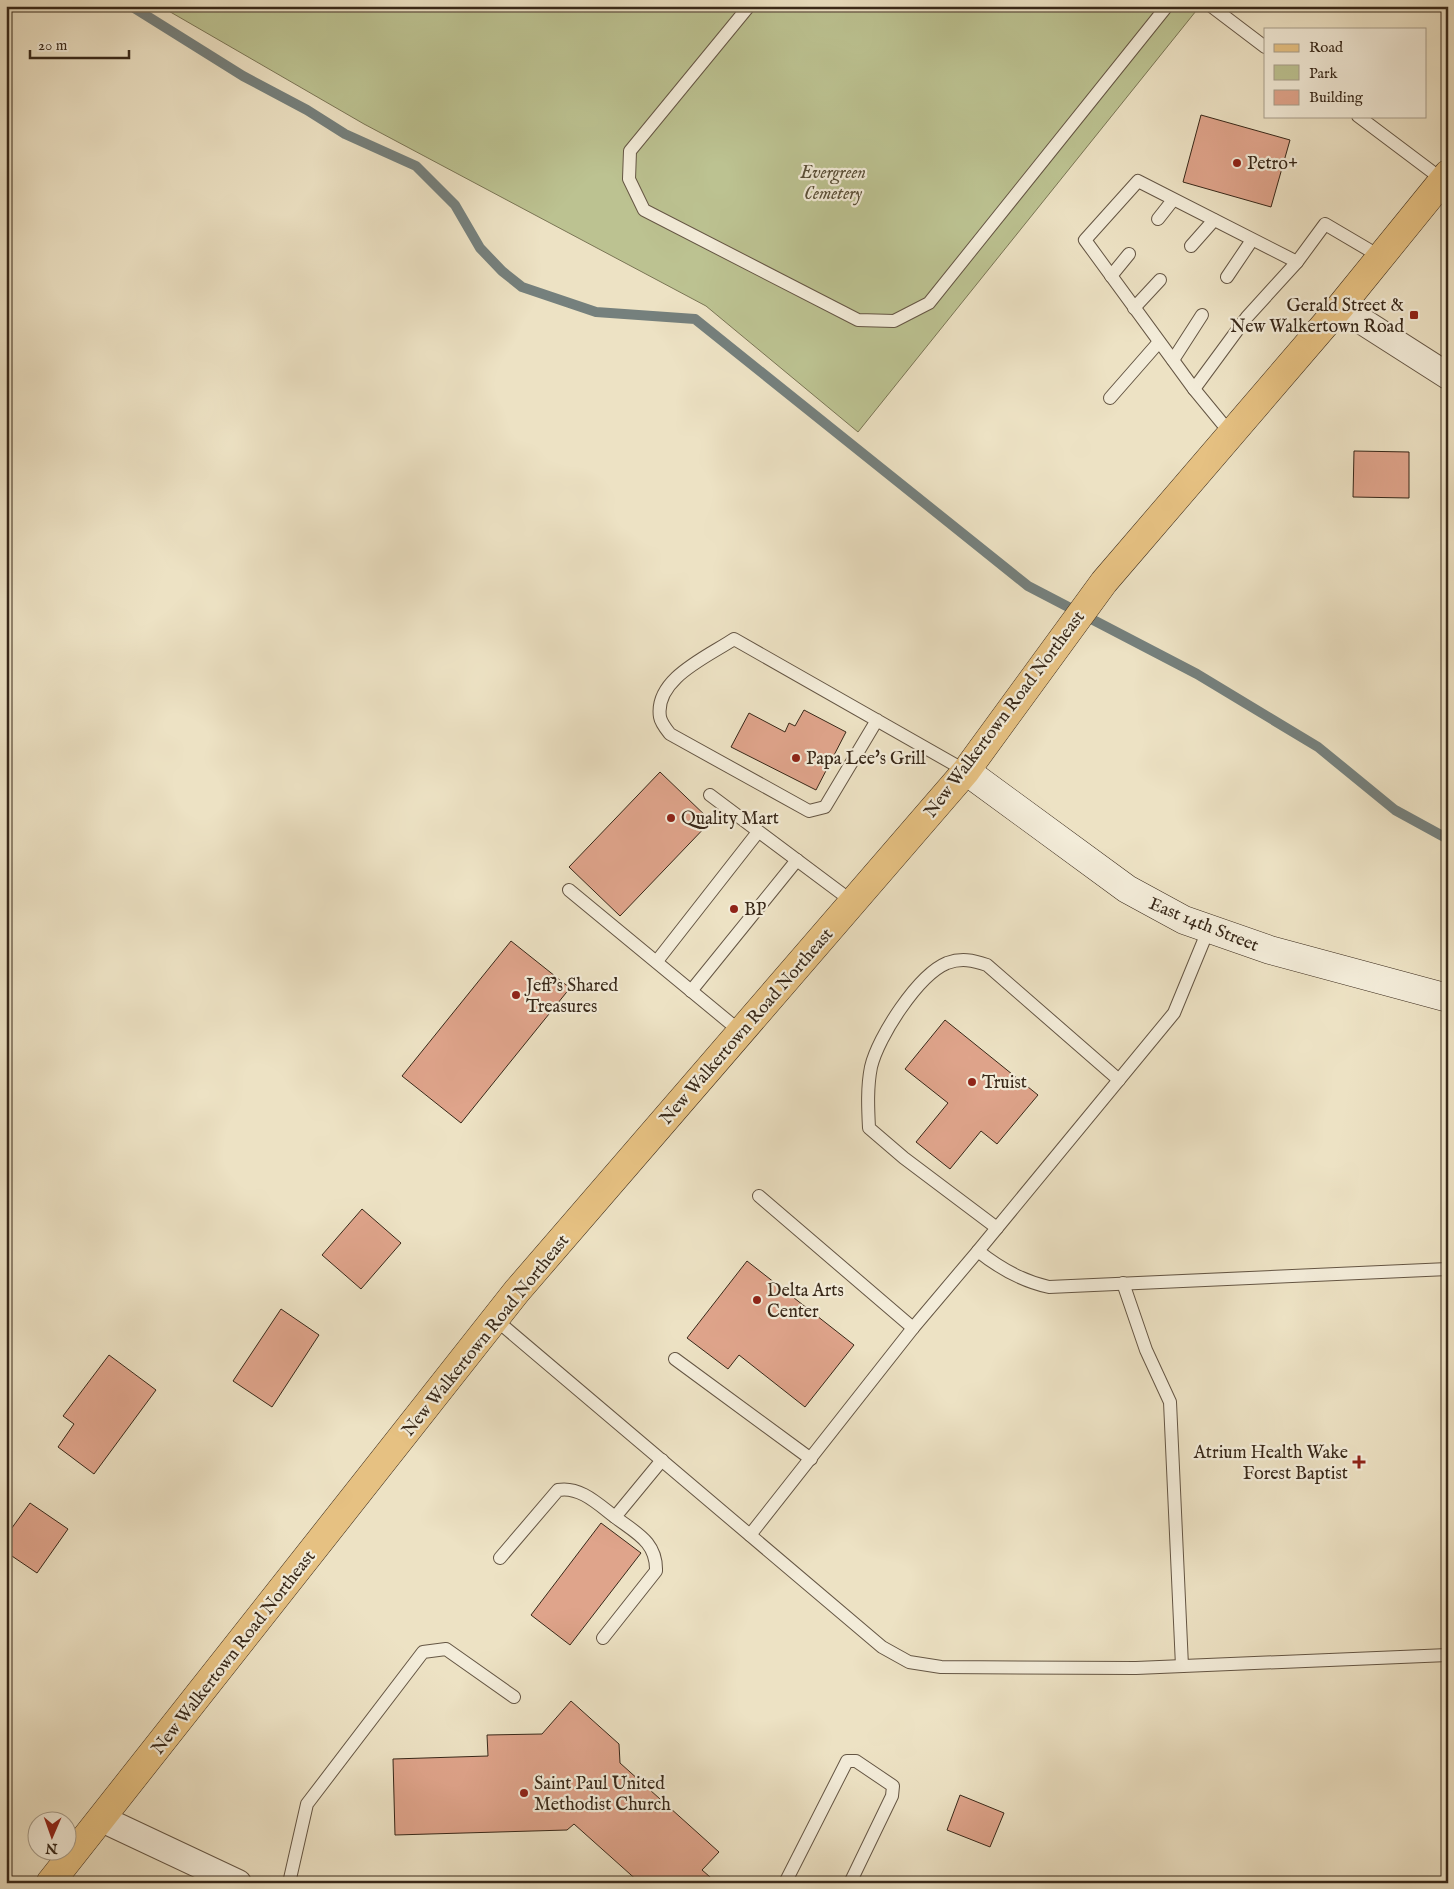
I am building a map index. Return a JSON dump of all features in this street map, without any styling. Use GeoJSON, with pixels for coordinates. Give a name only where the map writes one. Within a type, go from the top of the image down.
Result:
{"type":"FeatureCollection","features":[{"type":"Feature","properties":{"kind":"main road","name":"New Walkertown Road Northeast"},"geometry":{"type":"LineString","coordinates":[[50,1883],[495,1319],[966,771],[1104,582],[1340,307],[1445,177]]}},
{"type":"Feature","properties":{"kind":"main road","name":"East 14th Street"},"geometry":{"type":"LineString","coordinates":[[966,771],[1126,890],[1184,920],[1270,950],[1448,998]]}},
{"type":"Feature","properties":{"kind":"street"},"geometry":{"type":"LineString","coordinates":[[1340,307],[1448,376]]}},
{"type":"Feature","properties":{"kind":"street"},"geometry":{"type":"LineString","coordinates":[[102,1819],[238,1883]]}},
{"type":"Feature","properties":{"kind":"lane"},"geometry":{"type":"LineString","coordinates":[[749,6],[630,151],[629,179],[644,210],[858,320],[894,321],[929,303],[1167,6]]}},
{"type":"Feature","properties":{"kind":"lane"},"geometry":{"type":"LineString","coordinates":[[1211,6],[1264,46]]}},
{"type":"Feature","properties":{"kind":"lane"},"geometry":{"type":"LineString","coordinates":[[1361,118],[1445,177]]}},
{"type":"Feature","properties":{"kind":"lane"},"geometry":{"type":"LineString","coordinates":[[1231,434],[1194,389],[1085,240],[1138,181],[1297,262]]}},
{"type":"Feature","properties":{"kind":"lane"},"geometry":{"type":"LineString","coordinates":[[1158,219],[1173,200]]}},
{"type":"Feature","properties":{"kind":"lane"},"geometry":{"type":"LineString","coordinates":[[1190,246],[1214,220]]}},
{"type":"Feature","properties":{"kind":"lane"},"geometry":{"type":"LineString","coordinates":[[1194,389],[1247,317],[1297,262],[1325,224],[1381,257]]}},
{"type":"Feature","properties":{"kind":"lane"},"geometry":{"type":"LineString","coordinates":[[1227,277],[1252,240]]}},
{"type":"Feature","properties":{"kind":"lane"},"geometry":{"type":"LineString","coordinates":[[1111,276],[1129,254]]}},
{"type":"Feature","properties":{"kind":"lane"},"geometry":{"type":"LineString","coordinates":[[1134,308],[1160,280]]}},
{"type":"Feature","properties":{"kind":"lane"},"geometry":{"type":"LineString","coordinates":[[1173,360],[1202,315]]}},
{"type":"Feature","properties":{"kind":"lane"},"geometry":{"type":"LineString","coordinates":[[1110,398],[1159,342]]}},
{"type":"Feature","properties":{"kind":"lane"},"geometry":{"type":"LineString","coordinates":[[877,720],[825,807],[809,811],[670,734],[660,719],[660,701],[672,680],[734,639],[877,720],[966,771]]}},
{"type":"Feature","properties":{"kind":"lane"},"geometry":{"type":"LineString","coordinates":[[710,795],[853,902]]}},
{"type":"Feature","properties":{"kind":"lane"},"geometry":{"type":"LineString","coordinates":[[657,961],[758,832]]}},
{"type":"Feature","properties":{"kind":"lane"},"geometry":{"type":"LineString","coordinates":[[691,990],[797,860]]}},
{"type":"Feature","properties":{"kind":"lane"},"geometry":{"type":"LineString","coordinates":[[569,890],[657,961],[740,1032]]}},
{"type":"Feature","properties":{"kind":"lane"},"geometry":{"type":"LineString","coordinates":[[750,1535],[913,1328],[1174,1013],[1209,928]]}},
{"type":"Feature","properties":{"kind":"lane"},"geometry":{"type":"LineString","coordinates":[[997,1228],[904,1158],[869,1128],[867,1102],[871,1067],[880,1041],[916,987],[946,964],[969,959],[988,965],[1118,1080]]}},
{"type":"Feature","properties":{"kind":"lane"},"geometry":{"type":"LineString","coordinates":[[759,1196],[913,1328]]}},
{"type":"Feature","properties":{"kind":"lane"},"geometry":{"type":"LineString","coordinates":[[978,1251],[994,1264],[1028,1282],[1049,1287],[1448,1269]]}},
{"type":"Feature","properties":{"kind":"lane"},"geometry":{"type":"LineString","coordinates":[[1124,1283],[1146,1350],[1170,1402],[1182,1666]]}},
{"type":"Feature","properties":{"kind":"lane"},"geometry":{"type":"LineString","coordinates":[[495,1319],[882,1647],[910,1662],[941,1667],[1182,1666],[1448,1655]]}},
{"type":"Feature","properties":{"kind":"lane"},"geometry":{"type":"LineString","coordinates":[[675,1359],[811,1459]]}},
{"type":"Feature","properties":{"kind":"lane"},"geometry":{"type":"LineString","coordinates":[[615,1517],[662,1460]]}},
{"type":"Feature","properties":{"kind":"lane"},"geometry":{"type":"LineString","coordinates":[[500,1558],[558,1490],[569,1488],[577,1490],[615,1517],[650,1545],[656,1559],[656,1571],[603,1638]]}},
{"type":"Feature","properties":{"kind":"lane"},"geometry":{"type":"LineString","coordinates":[[289,1883],[307,1804],[423,1652],[446,1649],[514,1697]]}},
{"type":"Feature","properties":{"kind":"lane"},"geometry":{"type":"LineString","coordinates":[[784,1883],[848,1761],[856,1761],[893,1786],[892,1796],[850,1883]]}},
{"type":"Feature","properties":{"kind":"green space","name":"Evergreen Cemetery"},"geometry":{"type":"Polygon","coordinates":[[[160,6],[1200,6],[858,432],[706,306],[364,124],[160,6]]]}},
{"type":"Feature","properties":{"kind":"building"},"geometry":{"type":"Polygon","coordinates":[[[1201,115],[1290,140],[1271,207],[1183,182],[1201,115]]]}},
{"type":"Feature","properties":{"kind":"building"},"geometry":{"type":"Polygon","coordinates":[[[1354,451],[1409,452],[1409,498],[1353,497],[1354,451]]]}},
{"type":"Feature","properties":{"kind":"building"},"geometry":{"type":"Polygon","coordinates":[[[804,710],[846,732],[816,790],[731,747],[749,713],[785,732],[789,723],[795,726],[804,710]]]}},
{"type":"Feature","properties":{"kind":"building"},"geometry":{"type":"Polygon","coordinates":[[[660,772],[711,821],[620,916],[569,867],[660,772]]]}},
{"type":"Feature","properties":{"kind":"building"},"geometry":{"type":"Polygon","coordinates":[[[511,941],[570,988],[461,1123],[402,1076],[511,941]]]}},
{"type":"Feature","properties":{"kind":"building","name":"Truist"},"geometry":{"type":"Polygon","coordinates":[[[945,1020],[1038,1095],[997,1144],[981,1131],[950,1169],[916,1142],[948,1103],[905,1069],[945,1020]]]}},
{"type":"Feature","properties":{"kind":"building"},"geometry":{"type":"Polygon","coordinates":[[[362,1209],[401,1243],[361,1289],[322,1255],[362,1209]]]}},
{"type":"Feature","properties":{"kind":"building","name":"Delta Arts Center"},"geometry":{"type":"Polygon","coordinates":[[[747,1261],[854,1345],[805,1407],[739,1355],[728,1369],[687,1338],[747,1261]]]}},
{"type":"Feature","properties":{"kind":"building"},"geometry":{"type":"Polygon","coordinates":[[[281,1309],[319,1335],[272,1407],[233,1381],[281,1309]]]}},
{"type":"Feature","properties":{"kind":"building"},"geometry":{"type":"Polygon","coordinates":[[[109,1355],[156,1390],[94,1474],[58,1447],[74,1424],[63,1416],[109,1355]]]}},
{"type":"Feature","properties":{"kind":"building"},"geometry":{"type":"Polygon","coordinates":[[[30,1503],[68,1529],[37,1573],[6,1552],[6,1536],[30,1503]]]}},
{"type":"Feature","properties":{"kind":"building"},"geometry":{"type":"Polygon","coordinates":[[[601,1523],[641,1553],[570,1645],[531,1615],[601,1523]]]}},
{"type":"Feature","properties":{"kind":"building","name":"Saint Paul United Methodist Church"},"geometry":{"type":"Polygon","coordinates":[[[571,1701],[619,1744],[620,1763],[719,1852],[702,1870],[717,1883],[640,1883],[574,1824],[567,1830],[395,1835],[393,1759],[488,1756],[487,1735],[542,1734],[571,1701]]]}},
{"type":"Feature","properties":{"kind":"building"},"geometry":{"type":"Polygon","coordinates":[[[960,1795],[1004,1813],[990,1847],[947,1830],[960,1795]]]}},
{"type":"Feature","properties":{"kind":"waterway"},"geometry":{"type":"LineString","coordinates":[[131,6],[243,76],[307,110],[345,134],[416,166],[455,205],[480,248],[502,271],[522,287],[596,312],[695,319],[1028,586],[1197,674],[1318,747],[1395,810],[1448,839]]}},
{"type":"Feature","properties":{"kind":"place","name":"Petro+"},"geometry":{"type":"Point","coordinates":[1237,163]}},
{"type":"Feature","properties":{"kind":"place","name":"Gerald Street & New Walkertown Road"},"geometry":{"type":"Point","coordinates":[1414,315]}},
{"type":"Feature","properties":{"kind":"place","name":"Papa Lee's Grill"},"geometry":{"type":"Point","coordinates":[796,758]}},
{"type":"Feature","properties":{"kind":"place","name":"Quality Mart"},"geometry":{"type":"Point","coordinates":[671,818]}},
{"type":"Feature","properties":{"kind":"place","name":"BP"},"geometry":{"type":"Point","coordinates":[734,909]}},
{"type":"Feature","properties":{"kind":"place","name":"Jeff's Shared Treasures"},"geometry":{"type":"Point","coordinates":[516,995]}},
{"type":"Feature","properties":{"kind":"place","name":"Truist"},"geometry":{"type":"Point","coordinates":[972,1082]}},
{"type":"Feature","properties":{"kind":"place","name":"Delta Arts Center"},"geometry":{"type":"Point","coordinates":[757,1300]}},
{"type":"Feature","properties":{"kind":"place","name":"Atrium Health Wake Forest Baptist"},"geometry":{"type":"Point","coordinates":[1359,1462]}},
{"type":"Feature","properties":{"kind":"place","name":"Saint Paul United Methodist Church"},"geometry":{"type":"Point","coordinates":[524,1793]}}]}
